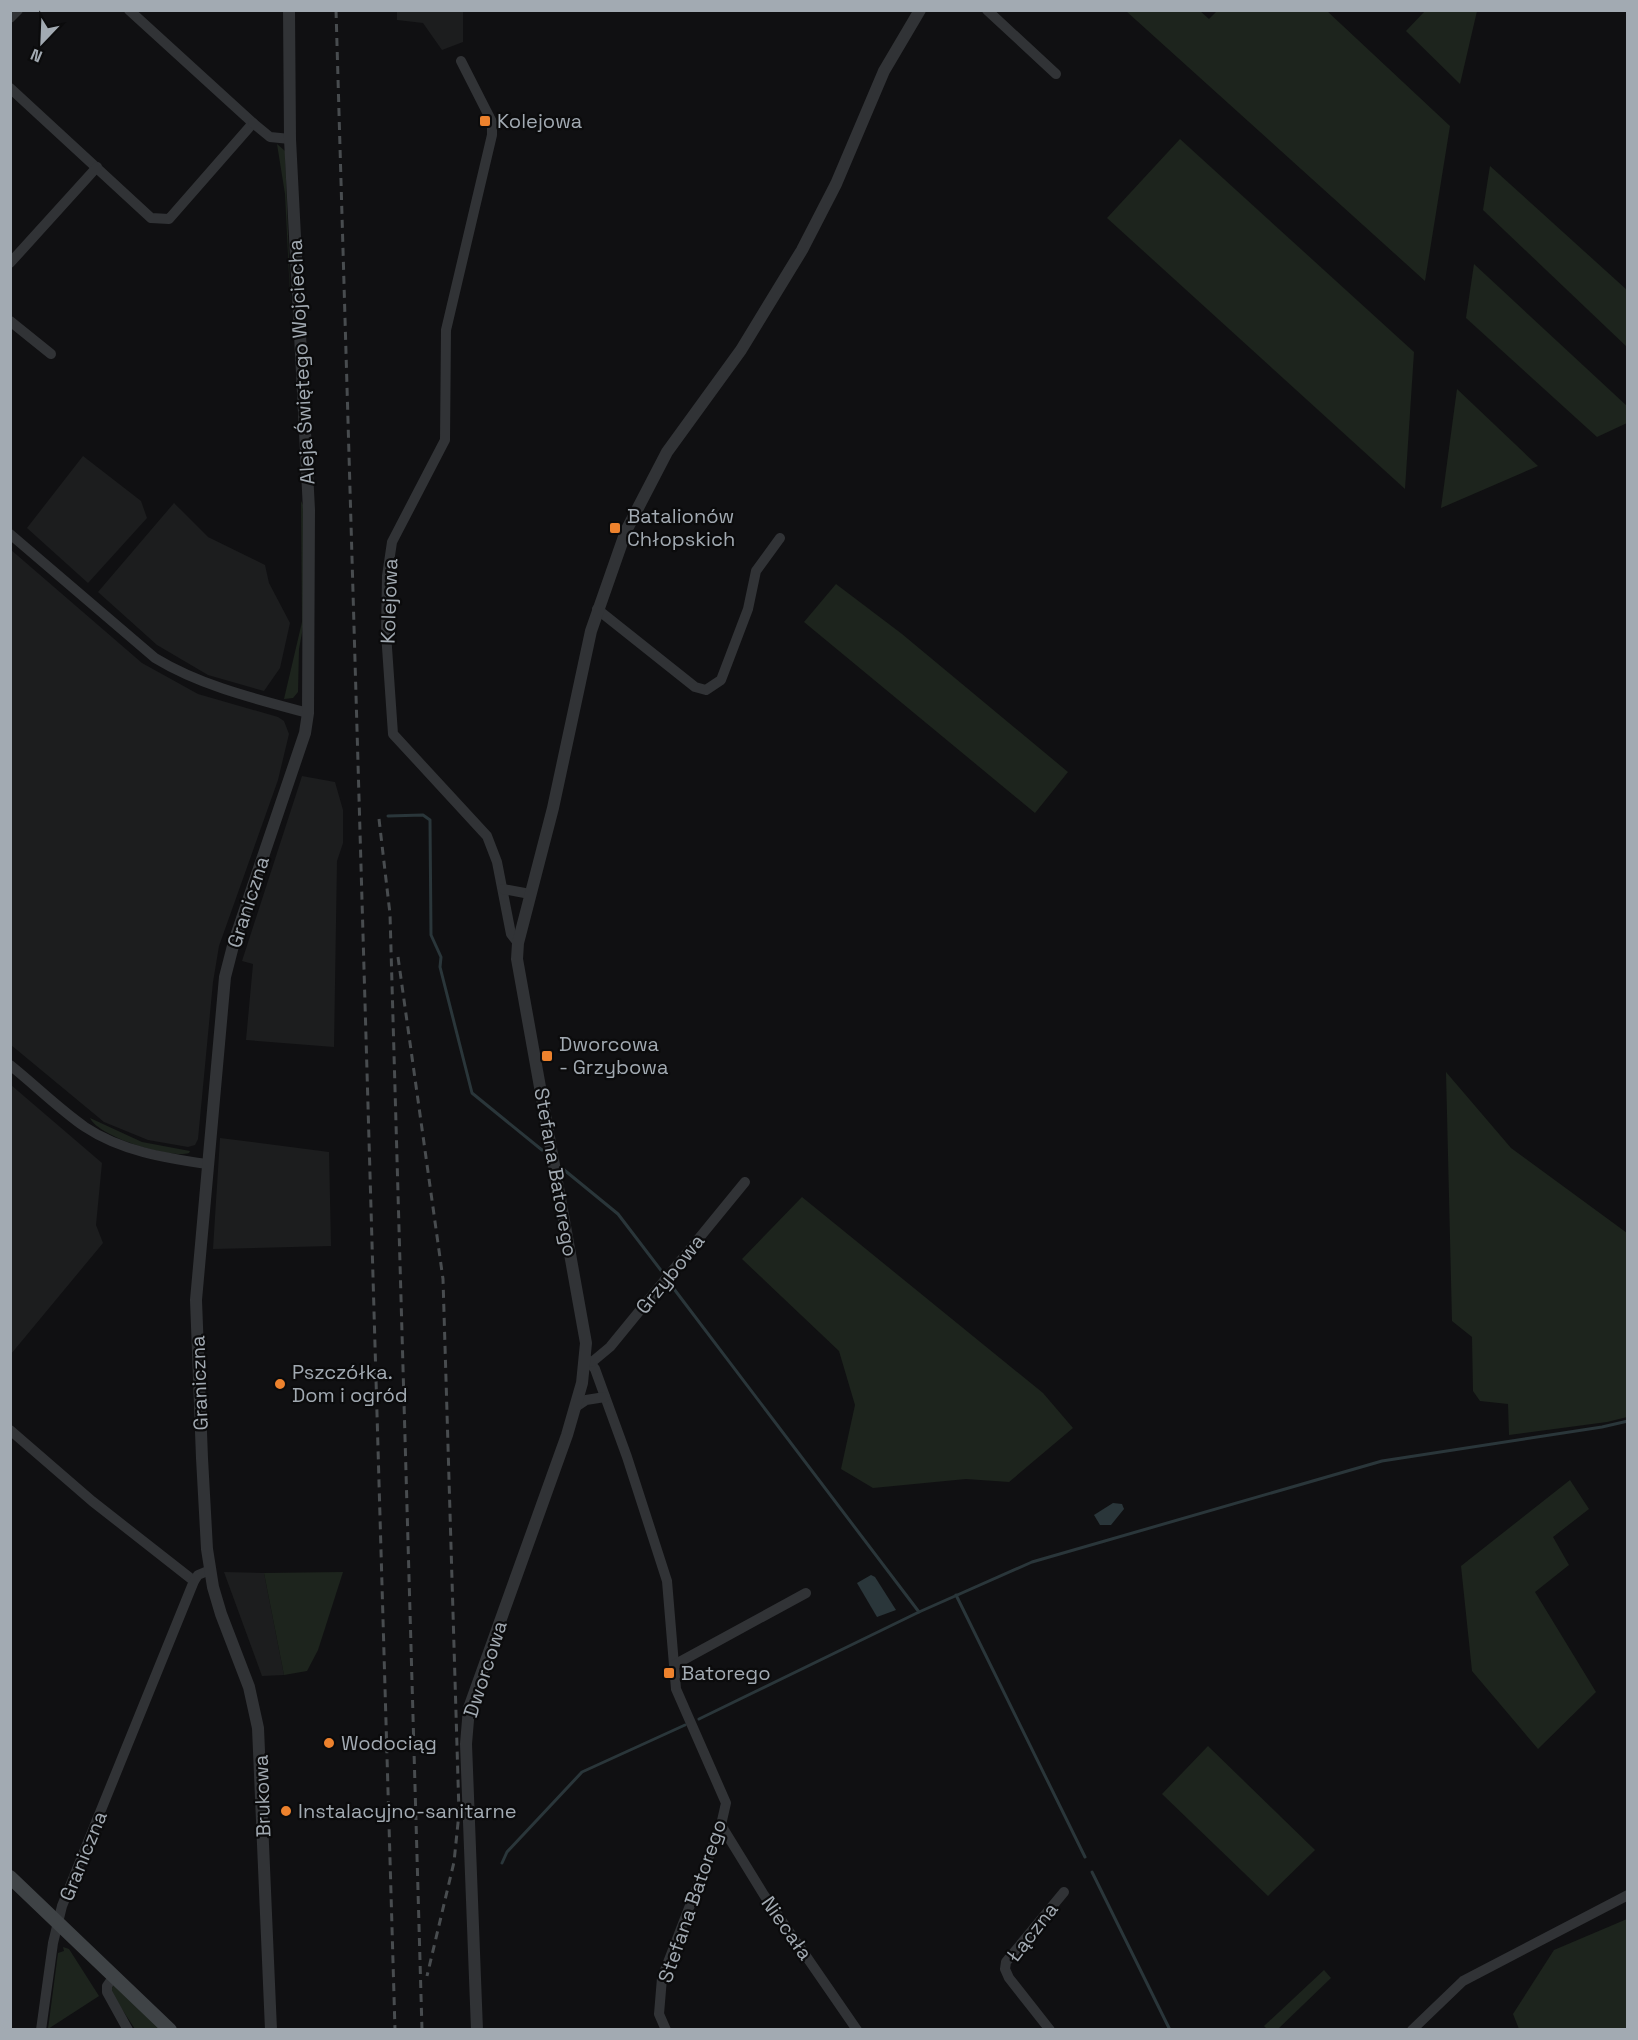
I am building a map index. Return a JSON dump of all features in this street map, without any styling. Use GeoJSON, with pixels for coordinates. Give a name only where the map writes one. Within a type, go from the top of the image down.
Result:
{"type":"FeatureCollection","features":[{"type":"Feature","properties":{"kind":"main road"},"geometry":{"type":"LineString","coordinates":[[10,1877],[170,2030]]}},
{"type":"Feature","properties":{"kind":"street"},"geometry":{"type":"LineString","coordinates":[[10,18],[18,10]]}},
{"type":"Feature","properties":{"kind":"street"},"geometry":{"type":"LineString","coordinates":[[129,10],[270,137],[290,139]]}},
{"type":"Feature","properties":{"kind":"street","name":"Aleja Świętego Wojciecha"},"geometry":{"type":"LineString","coordinates":[[289,10],[290,139],[309,510],[308,713]]}},
{"type":"Feature","properties":{"kind":"street"},"geometry":{"type":"LineString","coordinates":[[518,943],[553,808],[597,609],[626,531],[651,478],[760,321],[797,259],[836,184],[884,71],[920,10]]}},
{"type":"Feature","properties":{"kind":"street"},"geometry":{"type":"LineString","coordinates":[[987,10],[1056,74]]}},
{"type":"Feature","properties":{"kind":"street","name":"Kolejowa"},"geometry":{"type":"LineString","coordinates":[[393,734],[387,633],[388,558],[395,536],[445,440],[446,330],[492,135],[492,122],[461,61]]}},
{"type":"Feature","properties":{"kind":"street"},"geometry":{"type":"LineString","coordinates":[[10,88],[151,218],[169,219],[253,123]]}},
{"type":"Feature","properties":{"kind":"street"},"geometry":{"type":"LineString","coordinates":[[10,263],[97,167]]}},
{"type":"Feature","properties":{"kind":"street"},"geometry":{"type":"LineString","coordinates":[[10,321],[51,354]]}},
{"type":"Feature","properties":{"kind":"street"},"geometry":{"type":"LineString","coordinates":[[10,534],[163,663],[210,684],[308,713]]}},
{"type":"Feature","properties":{"kind":"street"},"geometry":{"type":"LineString","coordinates":[[597,609],[694,687],[706,690],[721,680],[748,609],[756,571],[780,538]]}},
{"type":"Feature","properties":{"kind":"street","name":"Graniczna"},"geometry":{"type":"LineString","coordinates":[[210,1570],[196,1300],[225,977],[234,942],[305,734],[308,713]]}},
{"type":"Feature","properties":{"kind":"street","name":"Stefana Batorego"},"geometry":{"type":"LineString","coordinates":[[393,734],[487,836],[497,862],[511,934],[518,943],[517,959],[589,1360],[605,1397],[667,1581],[676,1689],[726,1803],[721,1825],[663,1978],[659,2014],[666,2030]]}},
{"type":"Feature","properties":{"kind":"street"},"geometry":{"type":"LineString","coordinates":[[503,889],[530,894]]}},
{"type":"Feature","properties":{"kind":"street"},"geometry":{"type":"LineString","coordinates":[[10,1065],[85,1127],[124,1146],[157,1156],[207,1164]]}},
{"type":"Feature","properties":{"kind":"street","name":"Grzybowa"},"geometry":{"type":"LineString","coordinates":[[589,1360],[610,1347],[745,1182]]}},
{"type":"Feature","properties":{"kind":"street","name":"Dworcowa"},"geometry":{"type":"LineString","coordinates":[[477,2030],[466,1744],[470,1708],[577,1406],[589,1360]]}},
{"type":"Feature","properties":{"kind":"street"},"geometry":{"type":"LineString","coordinates":[[577,1406],[586,1400],[605,1397]]}},
{"type":"Feature","properties":{"kind":"street"},"geometry":{"type":"LineString","coordinates":[[10,1430],[92,1501],[194,1581],[198,1575],[210,1570]]}},
{"type":"Feature","properties":{"kind":"street","name":"Brukowa"},"geometry":{"type":"LineString","coordinates":[[210,1570],[221,1614],[249,1687],[258,1728],[271,2030]]}},
{"type":"Feature","properties":{"kind":"street","name":"Graniczna"},"geometry":{"type":"LineString","coordinates":[[41,2030],[57,1922],[194,1581]]}},
{"type":"Feature","properties":{"kind":"street"},"geometry":{"type":"LineString","coordinates":[[674,1665],[704,1652],[806,1593]]}},
{"type":"Feature","properties":{"kind":"street","name":"Niecała"},"geometry":{"type":"LineString","coordinates":[[721,1825],[764,1895],[857,2030]]}},
{"type":"Feature","properties":{"kind":"street","name":"Łączna"},"geometry":{"type":"LineString","coordinates":[[1050,2030],[1009,1978],[1005,1969],[1006,1962],[1064,1892]]}},
{"type":"Feature","properties":{"kind":"street"},"geometry":{"type":"LineString","coordinates":[[1412,2030],[1463,1981],[1628,1895]]}},
{"type":"Feature","properties":{"kind":"street"},"geometry":{"type":"LineString","coordinates":[[114,1976],[107,1986],[107,1992],[128,2030]]}},
{"type":"Feature","properties":{"kind":"shaded area"},"geometry":{"type":"Polygon","coordinates":[[[397,11],[463,11],[463,42],[442,50],[423,23],[397,20],[397,11]]]}},
{"type":"Feature","properties":{"kind":"shaded area"},"geometry":{"type":"Polygon","coordinates":[[[1126,11],[1200,11],[1209,19],[1217,11],[1327,11],[1450,126],[1425,281],[1126,11]]]}},
{"type":"Feature","properties":{"kind":"shaded area"},"geometry":{"type":"Polygon","coordinates":[[[1425,11],[1477,11],[1460,84],[1406,31],[1425,11]]]}},
{"type":"Feature","properties":{"kind":"shaded area"},"geometry":{"type":"Polygon","coordinates":[[[1180,139],[1414,352],[1405,489],[1107,218],[1180,139]]]}},
{"type":"Feature","properties":{"kind":"shaded area"},"geometry":{"type":"Polygon","coordinates":[[[277,144],[285,151],[291,316],[285,194],[277,144]]]}},
{"type":"Feature","properties":{"kind":"shaded area"},"geometry":{"type":"Polygon","coordinates":[[[1490,166],[1627,290],[1627,347],[1483,210],[1490,166]]]}},
{"type":"Feature","properties":{"kind":"shaded area"},"geometry":{"type":"Polygon","coordinates":[[[1474,264],[1627,406],[1627,423],[1597,437],[1466,318],[1474,264]]]}},
{"type":"Feature","properties":{"kind":"shaded area"},"geometry":{"type":"Polygon","coordinates":[[[1457,389],[1538,466],[1441,508],[1457,389]]]}},
{"type":"Feature","properties":{"kind":"shaded area"},"geometry":{"type":"Polygon","coordinates":[[[83,456],[141,501],[147,518],[88,583],[27,528],[83,456]]]}},
{"type":"Feature","properties":{"kind":"shaded area"},"geometry":{"type":"Polygon","coordinates":[[[301,501],[303,505],[304,622],[299,649],[298,692],[293,698],[284,699],[302,622],[301,501]]]}},
{"type":"Feature","properties":{"kind":"shaded area"},"geometry":{"type":"Polygon","coordinates":[[[174,503],[208,537],[265,565],[269,583],[290,623],[280,668],[264,691],[208,675],[157,645],[98,592],[174,503]]]}},
{"type":"Feature","properties":{"kind":"shaded area"},"geometry":{"type":"Polygon","coordinates":[[[10,549],[142,663],[198,694],[278,717],[284,721],[289,734],[278,780],[219,946],[213,982],[198,1139],[195,1145],[188,1147],[148,1140],[104,1122],[11,1045],[10,549]]]}},
{"type":"Feature","properties":{"kind":"shaded area"},"geometry":{"type":"Polygon","coordinates":[[[836,584],[902,634],[1068,772],[1035,813],[804,622],[836,584]]]}},
{"type":"Feature","properties":{"kind":"shaded area"},"geometry":{"type":"Polygon","coordinates":[[[302,776],[335,782],[343,810],[343,843],[337,861],[334,1047],[246,1040],[253,964],[242,961],[302,776]]]}},
{"type":"Feature","properties":{"kind":"shaded area"},"geometry":{"type":"Polygon","coordinates":[[[1446,1072],[1511,1148],[1627,1233],[1627,1417],[1607,1422],[1509,1435],[1508,1404],[1480,1401],[1473,1391],[1472,1337],[1452,1321],[1446,1072]]]}},
{"type":"Feature","properties":{"kind":"shaded area"},"geometry":{"type":"Polygon","coordinates":[[[11,1085],[102,1163],[96,1225],[103,1243],[11,1354],[11,1085]]]}},
{"type":"Feature","properties":{"kind":"shaded area"},"geometry":{"type":"Polygon","coordinates":[[[90,1118],[142,1142],[190,1151],[180,1154],[167,1153],[136,1145],[107,1132],[90,1118]]]}},
{"type":"Feature","properties":{"kind":"shaded area"},"geometry":{"type":"Polygon","coordinates":[[[220,1138],[329,1152],[331,1246],[213,1249],[220,1138]]]}},
{"type":"Feature","properties":{"kind":"shaded area"},"geometry":{"type":"Polygon","coordinates":[[[802,1197],[1043,1393],[1073,1428],[1009,1482],[966,1479],[873,1488],[841,1469],[855,1405],[839,1351],[742,1259],[802,1197]]]}},
{"type":"Feature","properties":{"kind":"shaded area"},"geometry":{"type":"Polygon","coordinates":[[[1570,1480],[1589,1509],[1553,1537],[1569,1565],[1535,1592],[1596,1692],[1538,1749],[1472,1671],[1461,1566],[1570,1480]]]}},
{"type":"Feature","properties":{"kind":"shaded area"},"geometry":{"type":"Polygon","coordinates":[[[1113,1503],[1122,1504],[1124,1509],[1111,1525],[1100,1525],[1094,1515],[1113,1503]]]}},
{"type":"Feature","properties":{"kind":"shaded area"},"geometry":{"type":"Polygon","coordinates":[[[224,1572],[264,1573],[284,1675],[262,1676],[224,1572]]]}},
{"type":"Feature","properties":{"kind":"shaded area"},"geometry":{"type":"Polygon","coordinates":[[[343,1572],[318,1650],[307,1671],[284,1675],[264,1573],[343,1572]]]}},
{"type":"Feature","properties":{"kind":"shaded area"},"geometry":{"type":"Polygon","coordinates":[[[871,1575],[875,1577],[896,1610],[877,1617],[857,1583],[871,1575]]]}},
{"type":"Feature","properties":{"kind":"shaded area"},"geometry":{"type":"Polygon","coordinates":[[[1208,1746],[1315,1850],[1268,1896],[1162,1794],[1208,1746]]]}},
{"type":"Feature","properties":{"kind":"shaded area"},"geometry":{"type":"Polygon","coordinates":[[[1627,1919],[1627,2029],[1519,2029],[1513,2014],[1554,1950],[1627,1919]]]}},
{"type":"Feature","properties":{"kind":"shaded area"},"geometry":{"type":"Polygon","coordinates":[[[63,1947],[69,1949],[99,1996],[48,2029],[58,1953],[64,1951],[63,1947]]]}},
{"type":"Feature","properties":{"kind":"shaded area"},"geometry":{"type":"Polygon","coordinates":[[[1324,1970],[1331,1978],[1278,2029],[1267,2029],[1264,2026],[1324,1970]]]}},
{"type":"Feature","properties":{"kind":"shaded area"},"geometry":{"type":"Polygon","coordinates":[[[115,1983],[162,2029],[135,2029],[110,1991],[115,1983]]]}},
{"type":"Feature","properties":{"kind":"waterway"},"geometry":{"type":"LineString","coordinates":[[388,816],[423,815],[430,820],[431,935],[441,957],[440,967],[472,1093],[542,1150]]}},
{"type":"Feature","properties":{"kind":"waterway"},"geometry":{"type":"LineString","coordinates":[[563,1169],[618,1214],[663,1273]]}},
{"type":"Feature","properties":{"kind":"waterway"},"geometry":{"type":"LineString","coordinates":[[671,1285],[919,1612],[1032,1562],[1382,1461],[1628,1421]]}},
{"type":"Feature","properties":{"kind":"waterway"},"geometry":{"type":"LineString","coordinates":[[956,1595],[1085,1857]]}},
{"type":"Feature","properties":{"kind":"waterway"},"geometry":{"type":"LineString","coordinates":[[699,1719],[919,1612]]}},
{"type":"Feature","properties":{"kind":"waterway"},"geometry":{"type":"LineString","coordinates":[[502,1863],[507,1852],[582,1772],[685,1725]]}},
{"type":"Feature","properties":{"kind":"waterway"},"geometry":{"type":"LineString","coordinates":[[1092,1872],[1170,2030]]}},
{"type":"Feature","properties":{"kind":"railway"},"geometry":{"type":"LineString","coordinates":[[336,10],[395,2030]]}},
{"type":"Feature","properties":{"kind":"railway"},"geometry":{"type":"LineString","coordinates":[[379,819],[390,914],[422,2030]]}},
{"type":"Feature","properties":{"kind":"railway"},"geometry":{"type":"LineString","coordinates":[[398,957],[443,1279],[459,1813],[454,1862],[427,1976]]}},
{"type":"Feature","properties":{"kind":"place","name":"Kolejowa"},"geometry":{"type":"Point","coordinates":[485,121]}},
{"type":"Feature","properties":{"kind":"place","name":"Batalionów Chłopskich"},"geometry":{"type":"Point","coordinates":[615,528]}},
{"type":"Feature","properties":{"kind":"place","name":"Dworcowa - Grzybowa"},"geometry":{"type":"Point","coordinates":[547,1056]}},
{"type":"Feature","properties":{"kind":"place","name":"Pszczółka. Dom i ogród"},"geometry":{"type":"Point","coordinates":[280,1384]}},
{"type":"Feature","properties":{"kind":"place","name":"Batorego"},"geometry":{"type":"Point","coordinates":[669,1673]}},
{"type":"Feature","properties":{"kind":"place","name":"Wodociąg"},"geometry":{"type":"Point","coordinates":[329,1743]}},
{"type":"Feature","properties":{"kind":"place","name":"Instalacyjno-sanitarne"},"geometry":{"type":"Point","coordinates":[286,1811]}}]}
